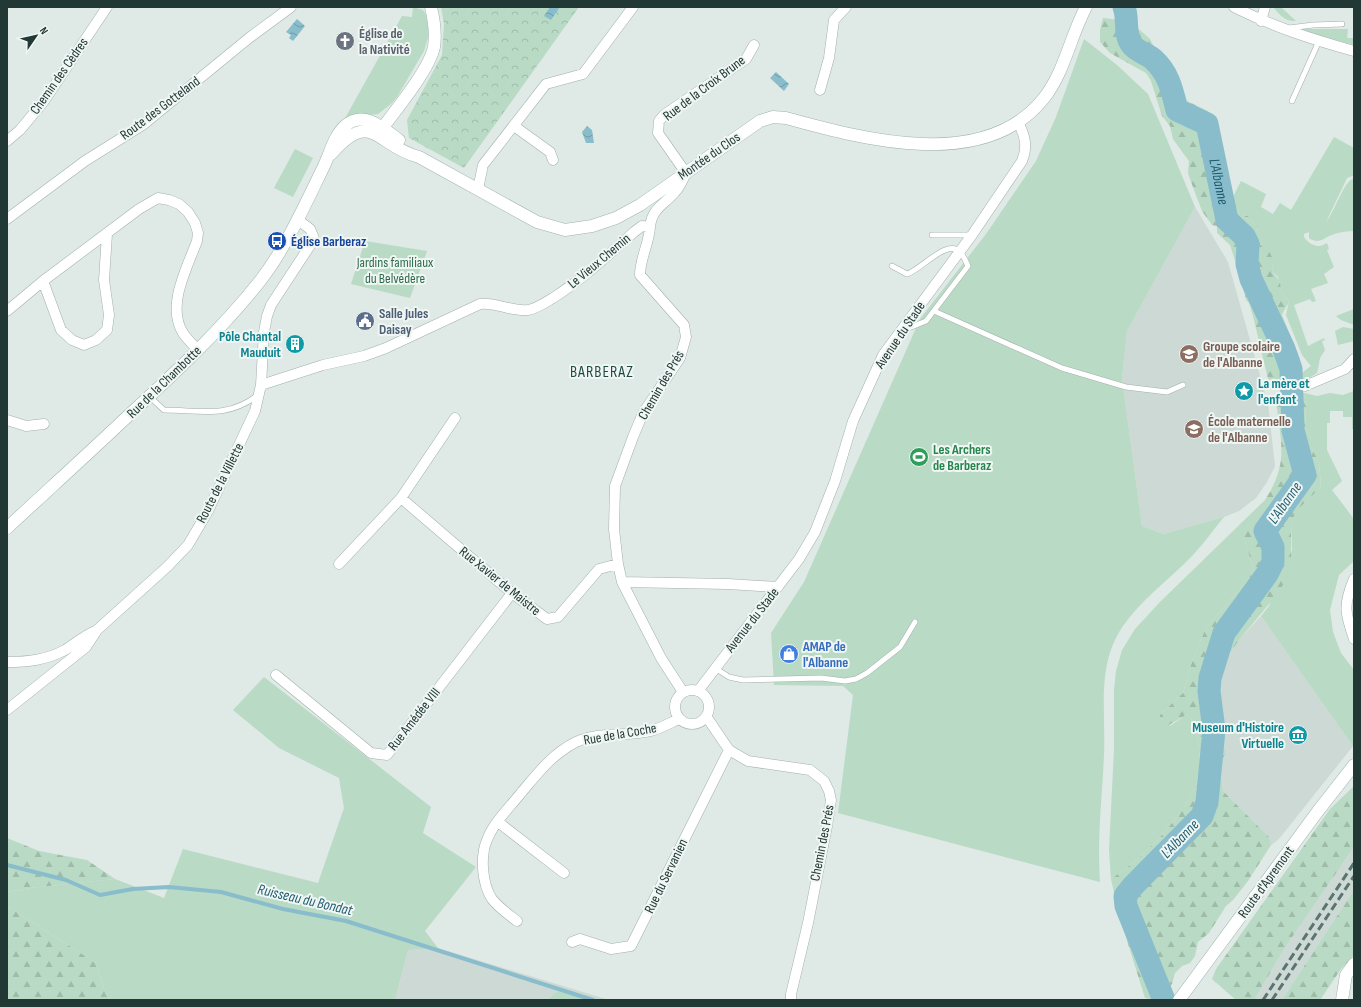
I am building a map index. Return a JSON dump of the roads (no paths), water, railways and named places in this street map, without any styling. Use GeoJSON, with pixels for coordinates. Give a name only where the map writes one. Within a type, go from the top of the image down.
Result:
{"type":"FeatureCollection","features":[{"type":"Feature","properties":{"kind":"main road"},"geometry":{"type":"LineString","coordinates":[[380,132],[406,97],[427,63],[434,48],[435,29],[431,7]]}},
{"type":"Feature","properties":{"kind":"main road"},"geometry":{"type":"LineString","coordinates":[[1018,122],[1043,99],[1052,86],[1068,54],[1086,7]]}},
{"type":"Feature","properties":{"kind":"main road","name":"Montée du Clos"},"geometry":{"type":"LineString","coordinates":[[380,132],[409,146],[419,158],[537,222],[565,230],[592,226],[616,218],[640,205],[760,121],[773,117],[786,118],[864,138],[924,144],[956,142],[984,136],[1008,128],[1018,122]]}},
{"type":"Feature","properties":{"kind":"main road","name":"Rue de la Chambotte"},"geometry":{"type":"LineString","coordinates":[[7,528],[150,396],[228,319],[261,279],[298,220],[330,154],[336,138],[346,125],[358,120],[369,120],[380,132]]}},
{"type":"Feature","properties":{"kind":"main road","name":"Route d'Apremont"},"geometry":{"type":"LineString","coordinates":[[1179,1000],[1313,817],[1354,765]]}},
{"type":"Feature","properties":{"kind":"main road"},"geometry":{"type":"LineString","coordinates":[[1342,1000],[1343,986],[1346,975],[1354,964]]}},
{"type":"Feature","properties":{"kind":"street","name":"Chemin des Cèdres"},"geometry":{"type":"LineString","coordinates":[[7,141],[20,130],[44,101],[107,7]]}},
{"type":"Feature","properties":{"kind":"street","name":"Route des Gotteland"},"geometry":{"type":"LineString","coordinates":[[7,219],[85,161],[144,124],[250,38],[291,7]]}},
{"type":"Feature","properties":{"kind":"street"},"geometry":{"type":"LineString","coordinates":[[478,189],[483,165],[546,84],[583,74],[633,7]]}},
{"type":"Feature","properties":{"kind":"street"},"geometry":{"type":"LineString","coordinates":[[820,90],[829,58],[834,20],[846,7]]}},
{"type":"Feature","properties":{"kind":"street"},"geometry":{"type":"LineString","coordinates":[[1234,7],[1282,30],[1354,51]]}},
{"type":"Feature","properties":{"kind":"street"},"geometry":{"type":"LineString","coordinates":[[1261,21],[1265,7]]}},
{"type":"Feature","properties":{"kind":"street","name":"Rue de la Croix Brune"},"geometry":{"type":"LineString","coordinates":[[686,173],[658,133],[659,121],[664,115],[746,60],[754,45]]}},
{"type":"Feature","properties":{"kind":"street","name":"Avenue du Stade"},"geometry":{"type":"LineString","coordinates":[[698,691],[714,667],[799,559],[815,532],[835,482],[853,421],[883,355],[972,236],[1022,161],[1026,151],[1026,142],[1018,122]]}},
{"type":"Feature","properties":{"kind":"street"},"geometry":{"type":"LineString","coordinates":[[514,126],[550,152],[553,160]]}},
{"type":"Feature","properties":{"kind":"street"},"geometry":{"type":"LineString","coordinates":[[650,227],[651,217],[659,207],[676,192],[686,173]]}},
{"type":"Feature","properties":{"kind":"street"},"geometry":{"type":"LineString","coordinates":[[7,311],[43,281],[107,234],[139,208],[158,198],[169,200],[179,204],[188,212],[195,223],[198,232],[197,241],[177,299],[176,311],[183,333],[198,350]]}},
{"type":"Feature","properties":{"kind":"street","name":"Route de la Villette"},"geometry":{"type":"LineString","coordinates":[[7,662],[44,659],[66,649],[87,634],[97,630],[168,566],[188,545],[208,511],[235,458],[255,411],[260,390],[264,332],[267,316],[271,305],[311,244],[313,236],[310,229],[298,220]]}},
{"type":"Feature","properties":{"kind":"street","name":"Le Vieux Chemin"},"geometry":{"type":"LineString","coordinates":[[260,390],[323,365],[364,356],[386,348],[480,304],[488,303],[519,310],[530,310],[546,302],[580,280],[642,226],[650,227]]}},
{"type":"Feature","properties":{"kind":"street","name":"Chemin des Prés"},"geometry":{"type":"LineString","coordinates":[[650,227],[650,237],[640,266],[640,276],[684,324],[686,337],[680,358],[643,413],[615,486],[614,529],[618,564],[622,582],[661,658],[683,692]]}},
{"type":"Feature","properties":{"kind":"street"},"geometry":{"type":"LineString","coordinates":[[43,281],[61,330],[72,340],[84,345],[96,340],[107,330],[109,316],[104,280],[107,234]]}},
{"type":"Feature","properties":{"kind":"street"},"geometry":{"type":"LineString","coordinates":[[1305,386],[1345,369],[1354,359]]}},
{"type":"Feature","properties":{"kind":"street"},"geometry":{"type":"LineString","coordinates":[[339,564],[401,498],[455,418]]}},
{"type":"Feature","properties":{"kind":"street"},"geometry":{"type":"LineString","coordinates":[[7,420],[26,426],[44,424]]}},
{"type":"Feature","properties":{"kind":"street","name":"Rue Xavier de Maistre"},"geometry":{"type":"LineString","coordinates":[[401,498],[512,594],[548,619],[558,617],[600,569],[618,564]]}},
{"type":"Feature","properties":{"kind":"street"},"geometry":{"type":"LineString","coordinates":[[1354,580],[1346,599],[1347,619],[1354,639]]}},
{"type":"Feature","properties":{"kind":"street"},"geometry":{"type":"LineString","coordinates":[[622,582],[728,584],[778,587]]}},
{"type":"Feature","properties":{"kind":"street","name":"Rue Amédée VIII"},"geometry":{"type":"LineString","coordinates":[[276,675],[372,753],[387,754],[512,594]]}},
{"type":"Feature","properties":{"kind":"street"},"geometry":{"type":"LineString","coordinates":[[7,710],[86,647],[97,630]]}},
{"type":"Feature","properties":{"kind":"street"},"geometry":{"type":"LineString","coordinates":[[693,690],[698,691],[703,694],[708,704],[706,716],[697,723],[690,724],[679,719],[675,710],[676,700],[683,692],[693,690]]}},
{"type":"Feature","properties":{"kind":"street","name":"Chemin des Prés"},"geometry":{"type":"LineString","coordinates":[[706,716],[729,750],[748,761],[810,770],[824,781],[829,790],[831,800],[827,826],[808,924],[791,994],[791,1000]]}},
{"type":"Feature","properties":{"kind":"street","name":"Rue de la Coche"},"geometry":{"type":"LineString","coordinates":[[517,921],[503,911],[491,898],[486,882],[483,859],[485,846],[498,822],[545,764],[560,751],[594,736],[651,731],[679,719]]}},
{"type":"Feature","properties":{"kind":"street","name":"Rue du Servanien"},"geometry":{"type":"LineString","coordinates":[[572,942],[580,939],[611,949],[631,946],[729,750]]}},
{"type":"Feature","properties":{"kind":"street"},"geometry":{"type":"LineString","coordinates":[[498,822],[564,873]]}},
{"type":"Feature","properties":{"kind":"lane"},"geometry":{"type":"LineString","coordinates":[[1282,30],[1314,25],[1342,24]]}},
{"type":"Feature","properties":{"kind":"lane"},"geometry":{"type":"LineString","coordinates":[[1292,101],[1319,41]]}},
{"type":"Feature","properties":{"kind":"lane"},"geometry":{"type":"LineString","coordinates":[[932,235],[960,234],[972,236]]}},
{"type":"Feature","properties":{"kind":"lane"},"geometry":{"type":"LineString","coordinates":[[892,266],[907,274],[915,272],[944,249],[951,248],[960,251],[968,266],[926,321],[900,332]]}},
{"type":"Feature","properties":{"kind":"lane"},"geometry":{"type":"LineString","coordinates":[[934,311],[1062,368],[1126,387],[1168,392],[1183,385]]}},
{"type":"Feature","properties":{"kind":"lane"},"geometry":{"type":"LineString","coordinates":[[150,396],[164,410],[217,412],[237,408],[260,390]]}},
{"type":"Feature","properties":{"kind":"lane"},"geometry":{"type":"LineString","coordinates":[[714,667],[729,677],[743,680],[820,678],[845,681],[856,679],[867,674],[900,647],[916,622]]}},
{"type":"Feature","properties":{"kind":"water"},"geometry":{"type":"Polygon","coordinates":[[[550,7],[560,7],[551,20],[544,16],[550,7]]]}},
{"type":"Feature","properties":{"kind":"water"},"geometry":{"type":"Polygon","coordinates":[[[297,19],[305,26],[293,41],[289,38],[291,35],[286,32],[297,19]]]}},
{"type":"Feature","properties":{"kind":"water"},"geometry":{"type":"Polygon","coordinates":[[[776,72],[789,84],[784,91],[770,78],[776,72]]]}},
{"type":"Feature","properties":{"kind":"water"},"geometry":{"type":"Polygon","coordinates":[[[587,126],[592,130],[594,143],[586,143],[582,132],[587,126]]]}},
{"type":"Feature","properties":{"kind":"waterway","name":"L'Albanne"},"geometry":{"type":"LineString","coordinates":[[1124,7],[1127,32],[1130,42],[1135,48],[1149,56],[1159,65],[1167,77],[1177,110],[1207,124],[1227,220],[1244,236],[1248,244],[1247,264],[1251,279],[1284,349],[1291,369],[1293,430],[1305,475],[1265,531],[1273,547],[1273,562],[1267,574],[1224,633],[1210,678],[1209,691],[1214,730],[1207,802],[1202,816],[1125,896],[1126,906],[1164,1000]]}},
{"type":"Feature","properties":{"kind":"waterway","name":"Ruisseau du Bondat"},"geometry":{"type":"LineString","coordinates":[[7,865],[66,880],[100,895],[133,889],[169,887],[221,892],[283,909],[346,921],[593,1000]]}},
{"type":"Feature","properties":{"kind":"railway"},"geometry":{"type":"LineString","coordinates":[[1263,1000],[1354,863]]}},
{"type":"Feature","properties":{"kind":"railway"},"geometry":{"type":"LineString","coordinates":[[1272,1000],[1354,876]]}},
{"type":"Feature","properties":{"kind":"place","name":"Église de la Nativité"},"geometry":{"type":"Point","coordinates":[345,41]}},
{"type":"Feature","properties":{"kind":"place","name":"Église Barberaz"},"geometry":{"type":"Point","coordinates":[277,241]}},
{"type":"Feature","properties":{"kind":"place","name":"Salle Jules Daisay"},"geometry":{"type":"Point","coordinates":[365,321]}},
{"type":"Feature","properties":{"kind":"place","name":"Pôle Chantal Mauduit"},"geometry":{"type":"Point","coordinates":[295,344]}},
{"type":"Feature","properties":{"kind":"place","name":"Groupe scolaire de l'Albanne"},"geometry":{"type":"Point","coordinates":[1189,354]}},
{"type":"Feature","properties":{"kind":"place","name":"La mère et l'enfant"},"geometry":{"type":"Point","coordinates":[1244,391]}},
{"type":"Feature","properties":{"kind":"place","name":"École maternelle de l'Albanne"},"geometry":{"type":"Point","coordinates":[1194,429]}},
{"type":"Feature","properties":{"kind":"place","name":"Les Archers de Barberaz"},"geometry":{"type":"Point","coordinates":[919,457]}},
{"type":"Feature","properties":{"kind":"place","name":"AMAP de l'Albanne"},"geometry":{"type":"Point","coordinates":[789,654]}},
{"type":"Feature","properties":{"kind":"place","name":"Museum d'Histoire Virtuelle"},"geometry":{"type":"Point","coordinates":[1298,735]}},
{"type":"Feature","properties":{"kind":"district","name":"BARBERAZ"},"geometry":{"type":"Point","coordinates":[602,372]}},
{"type":"Feature","properties":{"kind":"park label","name":"Jardins familiaux du Belvédère"},"geometry":{"type":"Point","coordinates":[395,270]}}]}
